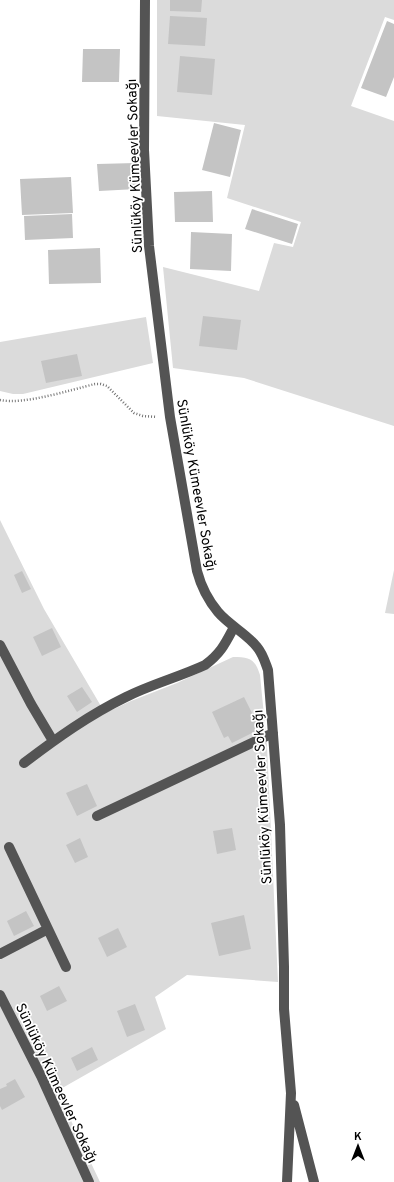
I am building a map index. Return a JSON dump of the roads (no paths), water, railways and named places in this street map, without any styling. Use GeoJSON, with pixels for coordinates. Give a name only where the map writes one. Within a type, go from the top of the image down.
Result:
{"type":"FeatureCollection","features":[{"type":"Feature","properties":{"kind":"street","name":"Sünlüköy Kümeevler Sokağı"},"geometry":{"type":"LineString","coordinates":[[144,0],[144,150],[149,246],[170,418],[197,571],[208,599],[218,612],[257,646],[263,655],[268,670],[280,825],[284,1009],[291,1093],[287,1182]]}},
{"type":"Feature","properties":{"kind":"street"},"geometry":{"type":"LineString","coordinates":[[24,763],[73,727],[108,706],[134,693],[205,665],[216,657],[222,650],[234,627]]}},
{"type":"Feature","properties":{"kind":"street"},"geometry":{"type":"LineString","coordinates":[[0,645],[53,741]]}},
{"type":"Feature","properties":{"kind":"street"},"geometry":{"type":"LineString","coordinates":[[97,816],[273,732]]}},
{"type":"Feature","properties":{"kind":"street"},"geometry":{"type":"LineString","coordinates":[[9,847],[66,967]]}},
{"type":"Feature","properties":{"kind":"street"},"geometry":{"type":"LineString","coordinates":[[0,954],[48,929]]}},
{"type":"Feature","properties":{"kind":"street","name":"Sünlüköy Kümeevler Sokağı"},"geometry":{"type":"LineString","coordinates":[[0,995],[41,1076],[89,1182]]}},
{"type":"Feature","properties":{"kind":"street","name":"Sünlüköy Kümeevler Sokağı"},"geometry":{"type":"LineString","coordinates":[[291,1093],[314,1182]]}}]}
